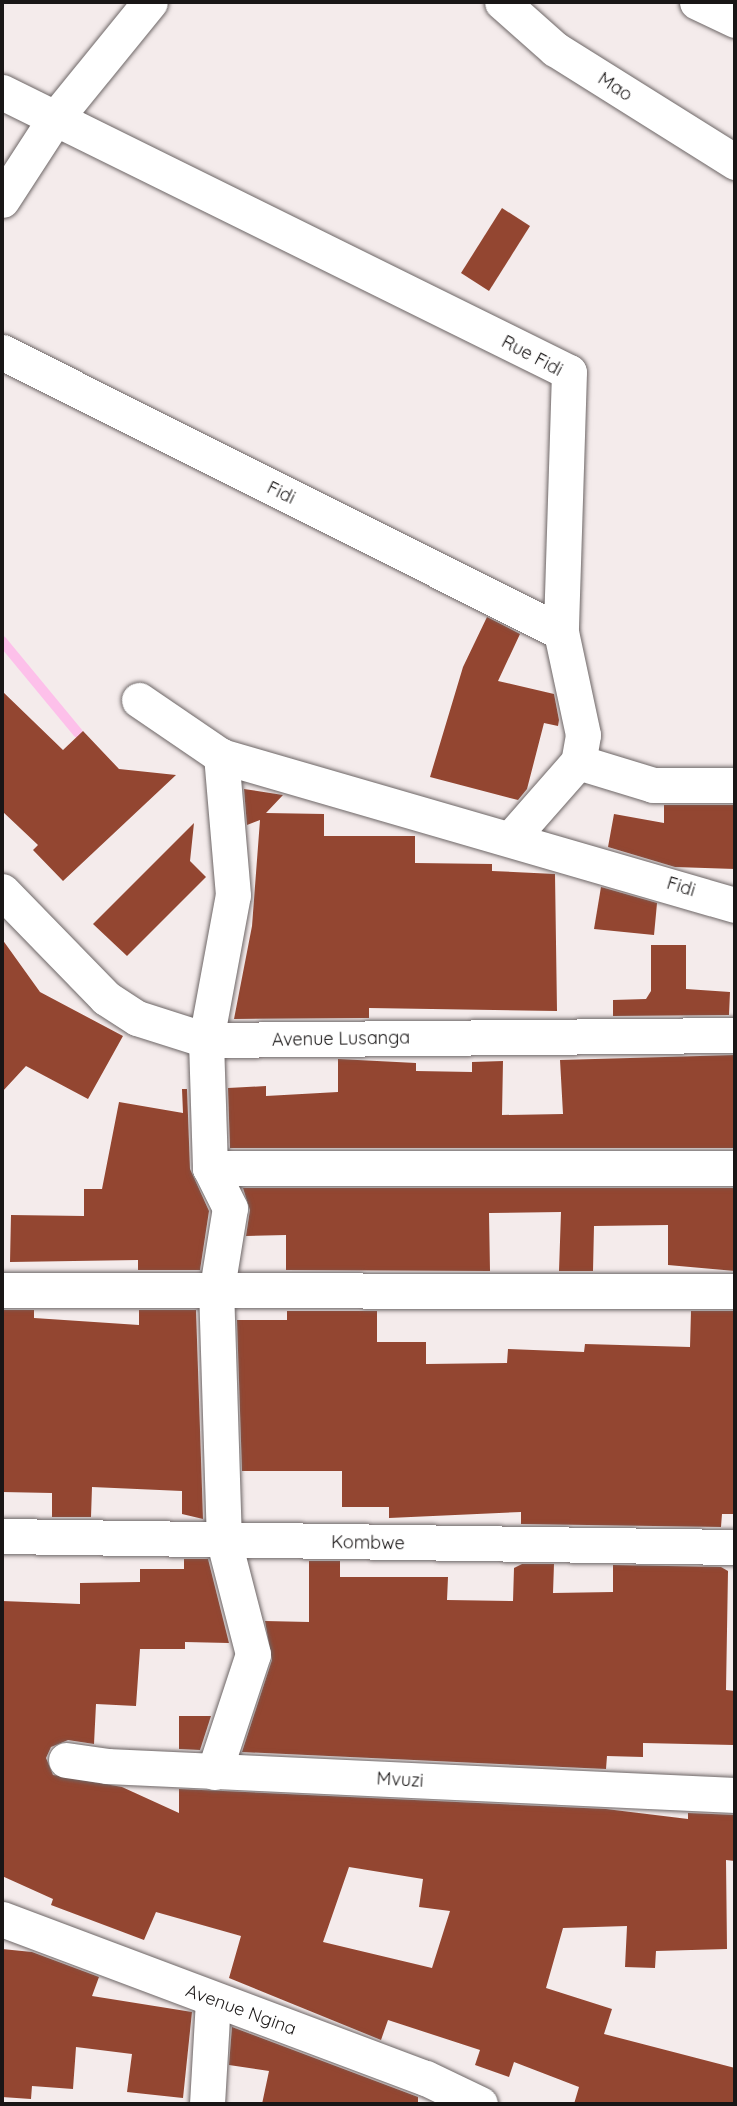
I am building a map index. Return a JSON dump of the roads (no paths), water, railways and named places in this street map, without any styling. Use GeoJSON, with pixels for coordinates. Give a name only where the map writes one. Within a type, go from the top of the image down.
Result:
{"type":"FeatureCollection","features":[{"type":"Feature","properties":{"kind":"street"},"geometry":{"type":"LineString","coordinates":[[2,200],[54,120],[150,2]]}},
{"type":"Feature","properties":{"kind":"street","name":"Mao"},"geometry":{"type":"LineString","coordinates":[[502,2],[555,49],[735,162]]}},
{"type":"Feature","properties":{"kind":"street"},"geometry":{"type":"LineString","coordinates":[[697,2],[735,20]]}},
{"type":"Feature","properties":{"kind":"street","name":"Rue Fidi"},"geometry":{"type":"LineString","coordinates":[[2,92],[54,120],[173,173],[569,372],[561,632],[583,735],[578,762]]}},
{"type":"Feature","properties":{"kind":"street","name":"Fidi"},"geometry":{"type":"LineString","coordinates":[[2,352],[561,632]]}},
{"type":"Feature","properties":{"kind":"street","name":"Fidi"},"geometry":{"type":"LineString","coordinates":[[139,700],[221,756],[512,837],[735,905]]}},
{"type":"Feature","properties":{"kind":"street"},"geometry":{"type":"LineString","coordinates":[[215,1772],[253,1654],[224,1542],[216,1294],[230,1208],[210,1168],[206,1040],[233,895],[221,756]]}},
{"type":"Feature","properties":{"kind":"street"},"geometry":{"type":"LineString","coordinates":[[512,837],[578,762],[653,785],[735,785]]}},
{"type":"Feature","properties":{"kind":"street","name":"Avenue Lusanga"},"geometry":{"type":"LineString","coordinates":[[2,891],[106,998],[137,1018],[206,1040],[735,1035]]}},
{"type":"Feature","properties":{"kind":"street"},"geometry":{"type":"LineString","coordinates":[[210,1168],[735,1168]]}},
{"type":"Feature","properties":{"kind":"street"},"geometry":{"type":"LineString","coordinates":[[2,1290],[216,1294],[735,1291]]}},
{"type":"Feature","properties":{"kind":"street","name":"Kombwe"},"geometry":{"type":"LineString","coordinates":[[2,1536],[224,1542],[735,1547]]}},
{"type":"Feature","properties":{"kind":"street","name":"Mvuzi"},"geometry":{"type":"LineString","coordinates":[[66,1760],[215,1772],[735,1795]]}},
{"type":"Feature","properties":{"kind":"street","name":"Avenue Ngina"},"geometry":{"type":"LineString","coordinates":[[2,1919],[426,2078],[480,2104]]}},
{"type":"Feature","properties":{"kind":"street"},"geometry":{"type":"LineString","coordinates":[[207,2104],[213,2000]]}},
{"type":"Feature","properties":{"kind":"waterway"},"geometry":{"type":"LineString","coordinates":[[2,641],[78,733]]}}]}
